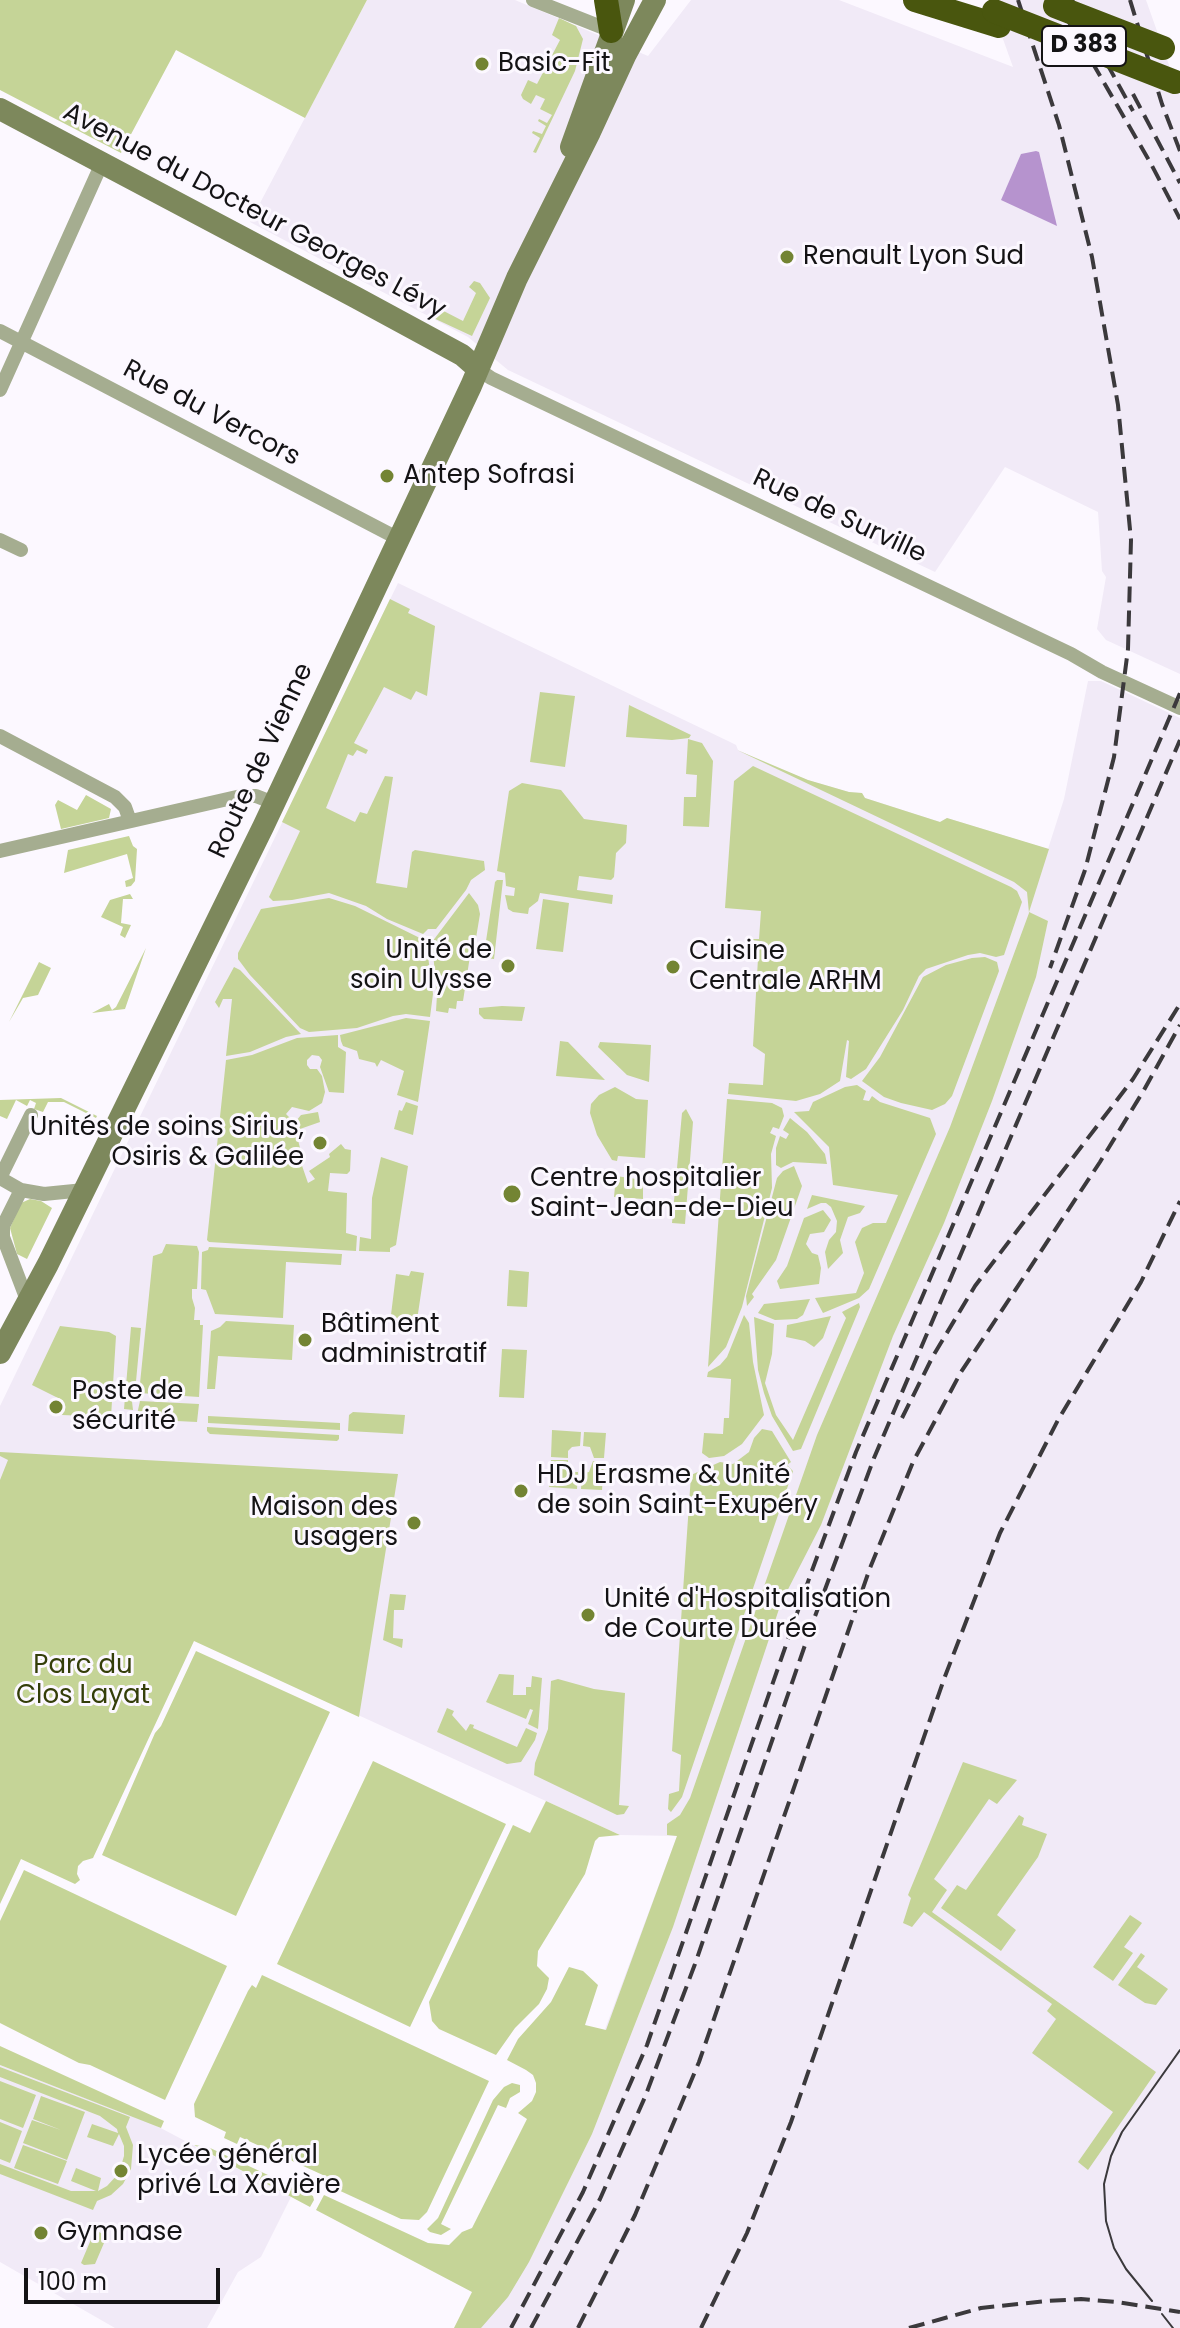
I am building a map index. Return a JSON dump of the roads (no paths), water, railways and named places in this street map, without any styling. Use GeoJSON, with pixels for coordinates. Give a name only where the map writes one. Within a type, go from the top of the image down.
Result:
{"type":"FeatureCollection","features":[{"type":"Feature","properties":{"kind":"highway"},"geometry":{"type":"LineString","coordinates":[[606,0],[622,36]]}},
{"type":"Feature","properties":{"kind":"highway"},"geometry":{"type":"LineString","coordinates":[[915,0],[996,18]]}},
{"type":"Feature","properties":{"kind":"highway","name":"D 383"},"geometry":{"type":"LineString","coordinates":[[965,0],[996,18],[1178,87]]}},
{"type":"Feature","properties":{"kind":"highway","name":"D 383"},"geometry":{"type":"LineString","coordinates":[[1048,2],[1172,51]]}},
{"type":"Feature","properties":{"kind":"main road","name":"Route de Vienne"},"geometry":{"type":"LineString","coordinates":[[622,36],[624,0]]}},
{"type":"Feature","properties":{"kind":"main road","name":"Route de Vienne"},"geometry":{"type":"LineString","coordinates":[[0,1353],[48,1264],[274,803],[399,539],[561,187],[580,118],[622,36],[655,0]]}},
{"type":"Feature","properties":{"kind":"main road","name":"Avenue du Docteur Georges Lévy"},"geometry":{"type":"LineString","coordinates":[[0,109],[462,355],[478,369]]}},
{"type":"Feature","properties":{"kind":"street"},"geometry":{"type":"LineString","coordinates":[[533,0],[622,36]]}},
{"type":"Feature","properties":{"kind":"street"},"geometry":{"type":"LineString","coordinates":[[0,390],[102,163]]}},
{"type":"Feature","properties":{"kind":"street","name":"Rue du Vercors"},"geometry":{"type":"LineString","coordinates":[[0,331],[399,539]]}},
{"type":"Feature","properties":{"kind":"street","name":"Rue de Surville"},"geometry":{"type":"LineString","coordinates":[[478,369],[491,378],[1180,708]]}},
{"type":"Feature","properties":{"kind":"street"},"geometry":{"type":"LineString","coordinates":[[0,540],[21,550]]}},
{"type":"Feature","properties":{"kind":"street"},"geometry":{"type":"LineString","coordinates":[[0,736],[115,797],[125,807],[130,821]]}},
{"type":"Feature","properties":{"kind":"street"},"geometry":{"type":"LineString","coordinates":[[0,851],[241,796],[256,796],[274,803]]}},
{"type":"Feature","properties":{"kind":"street"},"geometry":{"type":"LineString","coordinates":[[31,1115],[0,1178],[21,1190],[44,1194],[84,1190]]}},
{"type":"Feature","properties":{"kind":"street"},"geometry":{"type":"LineString","coordinates":[[21,1190],[3,1226],[3,1237],[27,1300]]}},
{"type":"Feature","properties":{"kind":"tram line"},"geometry":{"type":"LineString","coordinates":[[1152,2301],[1126,2269],[1114,2248],[1106,2221],[1104,2184],[1111,2156],[1122,2132],[1180,2050]]}},
{"type":"Feature","properties":{"kind":"tram line"},"geometry":{"type":"LineString","coordinates":[[1162,2314],[1173,2328]]}},
{"type":"Feature","properties":{"kind":"railway"},"geometry":{"type":"LineString","coordinates":[[1018,0],[1059,125],[1092,257],[1118,405],[1131,540],[1128,649],[1114,757],[1085,870],[1050,968]]}},
{"type":"Feature","properties":{"kind":"railway"},"geometry":{"type":"LineString","coordinates":[[1056,0],[1180,219]]}},
{"type":"Feature","properties":{"kind":"railway"},"geometry":{"type":"LineString","coordinates":[[1072,0],[1133,111]]}},
{"type":"Feature","properties":{"kind":"railway"},"geometry":{"type":"LineString","coordinates":[[1130,0],[1180,151]]}},
{"type":"Feature","properties":{"kind":"railway"},"geometry":{"type":"LineString","coordinates":[[1133,94],[1180,183]]}},
{"type":"Feature","properties":{"kind":"railway"},"geometry":{"type":"LineString","coordinates":[[511,2328],[583,2192],[647,2045],[856,1452],[1180,693]]}},
{"type":"Feature","properties":{"kind":"railway"},"geometry":{"type":"LineString","coordinates":[[531,2328],[600,2199],[645,2097],[874,1458],[1180,740]]}},
{"type":"Feature","properties":{"kind":"railway"},"geometry":{"type":"LineString","coordinates":[[902,1418],[933,1356],[975,1286],[1133,1079],[1180,1004]]}},
{"type":"Feature","properties":{"kind":"railway"},"geometry":{"type":"LineString","coordinates":[[578,2328],[635,2215],[699,2062],[870,1568],[913,1462],[961,1372],[1100,1162],[1180,1025]]}},
{"type":"Feature","properties":{"kind":"railway"},"geometry":{"type":"LineString","coordinates":[[701,2328],[747,2233],[791,2122],[944,1679],[1000,1533],[1058,1420],[1141,1282],[1180,1201]]}},
{"type":"Feature","properties":{"kind":"railway"},"geometry":{"type":"LineString","coordinates":[[909,2328],[981,2308],[1047,2301],[1081,2299],[1180,2312]]}},
{"type":"Feature","properties":{"kind":"place","name":"Basic-Fit"},"geometry":{"type":"Point","coordinates":[482,64]}},
{"type":"Feature","properties":{"kind":"place","name":"Renault Lyon Sud"},"geometry":{"type":"Point","coordinates":[787,257]}},
{"type":"Feature","properties":{"kind":"place","name":"Antep Sofrasi"},"geometry":{"type":"Point","coordinates":[387,476]}},
{"type":"Feature","properties":{"kind":"place","name":"Unité de soin Ulysse"},"geometry":{"type":"Point","coordinates":[508,966]}},
{"type":"Feature","properties":{"kind":"place","name":"Cuisine Centrale ARHM"},"geometry":{"type":"Point","coordinates":[673,967]}},
{"type":"Feature","properties":{"kind":"place","name":"Unités de soins Sirius, Osiris & Galilée"},"geometry":{"type":"Point","coordinates":[320,1143]}},
{"type":"Feature","properties":{"kind":"place","name":"Centre hospitalier Saint-Jean-de-Dieu"},"geometry":{"type":"Point","coordinates":[512,1194]}},
{"type":"Feature","properties":{"kind":"place","name":"Bâtiment administratif"},"geometry":{"type":"Point","coordinates":[305,1340]}},
{"type":"Feature","properties":{"kind":"place","name":"Poste de sécurité"},"geometry":{"type":"Point","coordinates":[56,1407]}},
{"type":"Feature","properties":{"kind":"place","name":"HDJ Erasme & Unité de soin Saint-Exupéry"},"geometry":{"type":"Point","coordinates":[521,1491]}},
{"type":"Feature","properties":{"kind":"place","name":"Maison des usagers"},"geometry":{"type":"Point","coordinates":[414,1523]}},
{"type":"Feature","properties":{"kind":"place","name":"Unité d'Hospitalisation de Courte Durée"},"geometry":{"type":"Point","coordinates":[588,1615]}},
{"type":"Feature","properties":{"kind":"place","name":"Lycée général privé La Xavière"},"geometry":{"type":"Point","coordinates":[121,2171]}},
{"type":"Feature","properties":{"kind":"place","name":"Gymnase"},"geometry":{"type":"Point","coordinates":[41,2233]}},
{"type":"Feature","properties":{"kind":"park label","name":"Parc du Clos Layat"},"geometry":{"type":"Point","coordinates":[83,1681]}}]}
